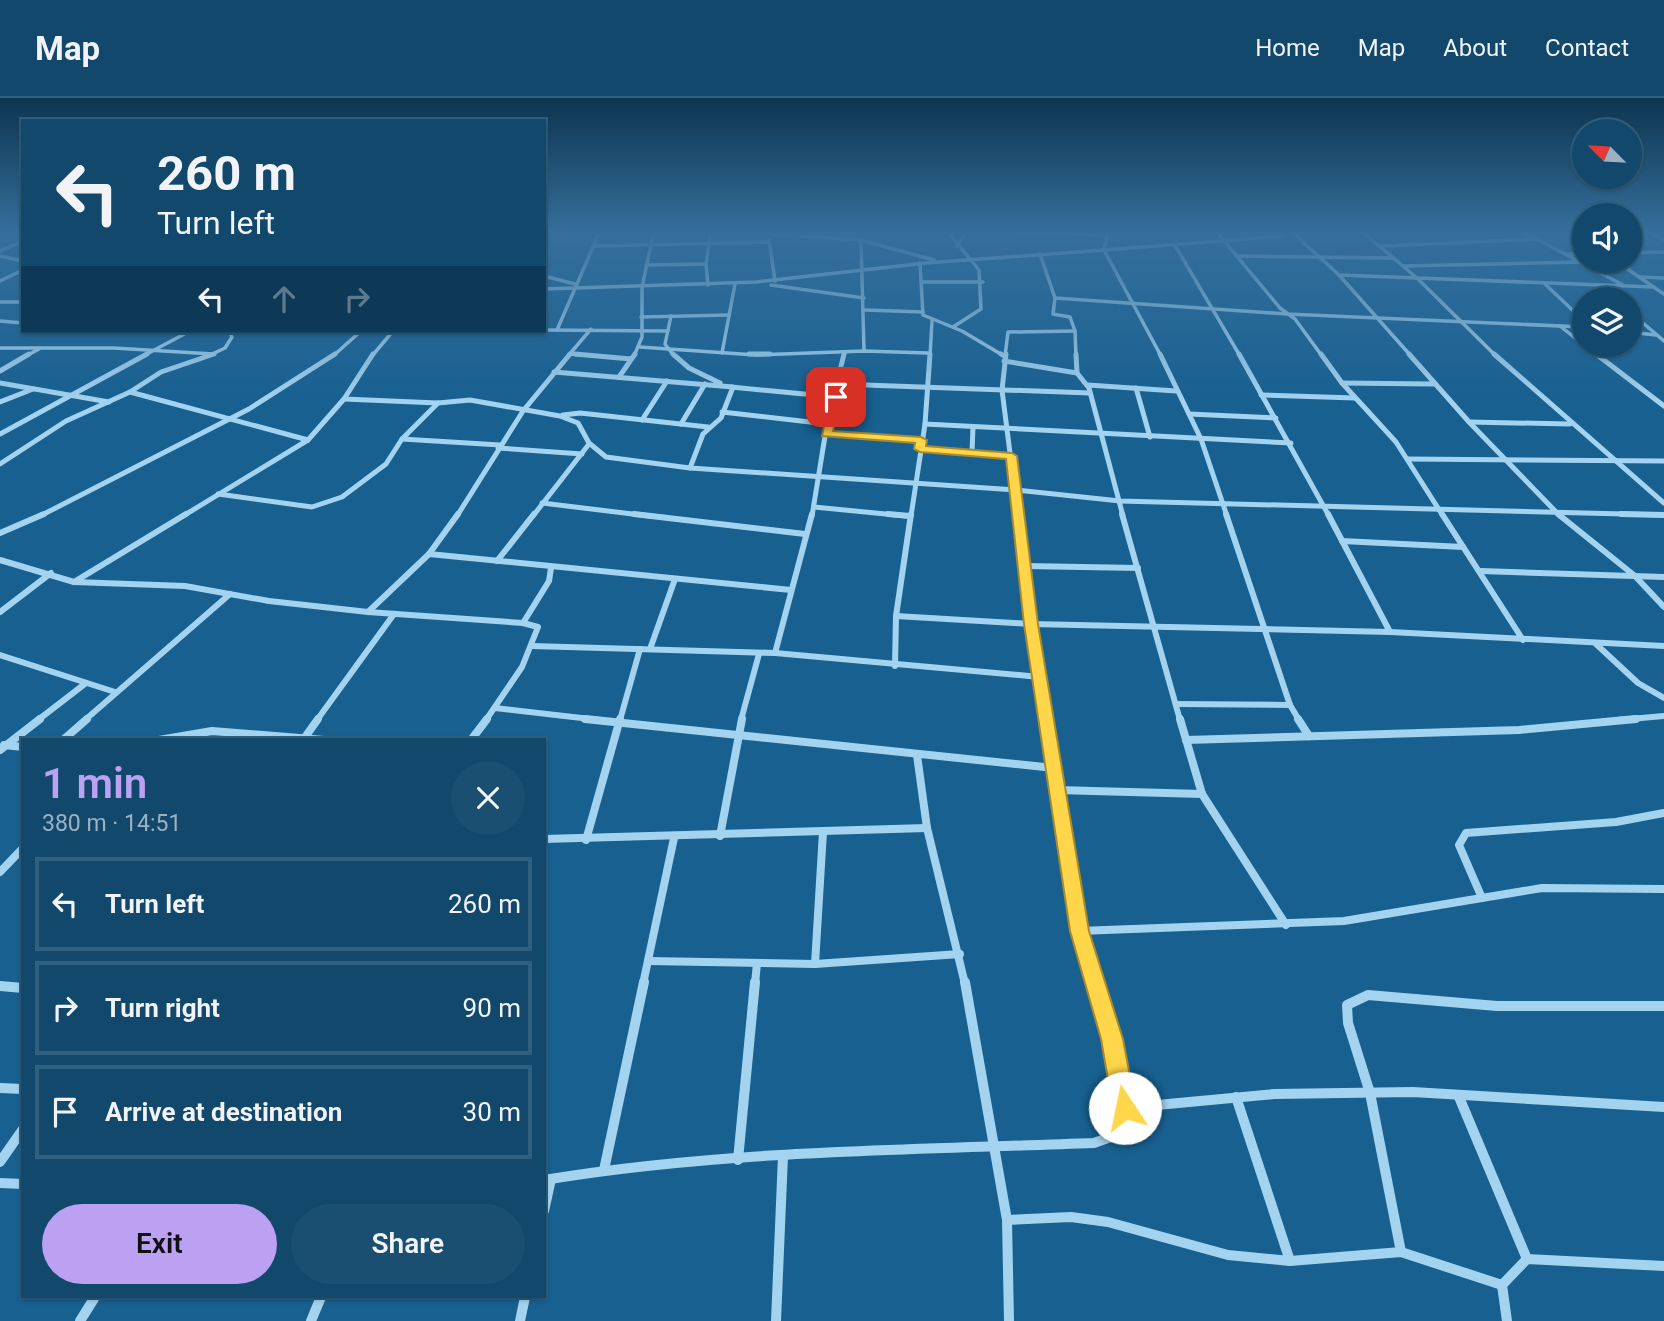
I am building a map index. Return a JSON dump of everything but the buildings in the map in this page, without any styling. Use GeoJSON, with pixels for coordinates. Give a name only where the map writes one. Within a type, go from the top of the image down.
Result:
{"type":"FeatureCollection","features":[{"type":"Feature","properties":{"kind":"street"},"geometry":{"type":"LineString","coordinates":[[557,330],[573,288]]}},
{"type":"Feature","properties":{"kind":"street"},"geometry":{"type":"LineString","coordinates":[[619,377],[640,347],[642,288]]}},
{"type":"Feature","properties":{"kind":"street"},"geometry":{"type":"LineString","coordinates":[[722,353],[734,288]]}},
{"type":"Feature","properties":{"kind":"street"},"geometry":{"type":"LineString","coordinates":[[797,288],[864,298]]}},
{"type":"Feature","properties":{"kind":"street"},"geometry":{"type":"LineString","coordinates":[[864,288],[864,351]]}},
{"type":"Feature","properties":{"kind":"street"},"geometry":{"type":"LineString","coordinates":[[921,288],[926,318],[953,327],[1004,358],[1077,373],[1088,385],[1152,625],[1202,794],[1221,828],[1286,925]]}},
{"type":"Feature","properties":{"kind":"street"},"geometry":{"type":"LineString","coordinates":[[953,327],[968,320],[981,309],[983,288]]}},
{"type":"Feature","properties":{"kind":"street"},"geometry":{"type":"LineString","coordinates":[[1052,288],[1055,298],[1054,314],[1070,317],[1075,331],[1077,373]]}},
{"type":"Feature","properties":{"kind":"street"},"geometry":{"type":"LineString","coordinates":[[1126,288],[1136,304],[1175,391],[1201,439],[1290,705],[1309,736]]}},
{"type":"Feature","properties":{"kind":"street"},"geometry":{"type":"LineString","coordinates":[[1200,288],[1290,443],[1390,632]]}},
{"type":"Feature","properties":{"kind":"street"},"geometry":{"type":"LineString","coordinates":[[1264,288],[1287,314],[1295,319],[1342,383],[1408,458],[1523,640]]}},
{"type":"Feature","properties":{"kind":"street"},"geometry":{"type":"LineString","coordinates":[[1351,288],[1434,384],[1506,460],[1558,513],[1635,576],[1664,607]]}},
{"type":"Feature","properties":{"kind":"street"},"geometry":{"type":"LineString","coordinates":[[1427,288],[1516,376],[1664,503]]}},
{"type":"Feature","properties":{"kind":"street"},"geometry":{"type":"LineString","coordinates":[[1550,288],[1572,309]]}},
{"type":"Feature","properties":{"kind":"street"},"geometry":{"type":"LineString","coordinates":[[1055,298],[1287,314],[1572,327]]}},
{"type":"Feature","properties":{"kind":"street"},"geometry":{"type":"LineString","coordinates":[[0,303],[21,302]]}},
{"type":"Feature","properties":{"kind":"street"},"geometry":{"type":"LineString","coordinates":[[864,310],[923,312]]}},
{"type":"Feature","properties":{"kind":"street"},"geometry":{"type":"LineString","coordinates":[[641,317],[729,315]]}},
{"type":"Feature","properties":{"kind":"street"},"geometry":{"type":"LineString","coordinates":[[671,316],[665,344],[668,349],[688,369],[733,387]]}},
{"type":"Feature","properties":{"kind":"street"},"geometry":{"type":"LineString","coordinates":[[0,321],[21,323]]}},
{"type":"Feature","properties":{"kind":"street"},"geometry":{"type":"LineString","coordinates":[[895,666],[896,616],[925,424],[925,386],[932,321]]}},
{"type":"Feature","properties":{"kind":"street"},"geometry":{"type":"LineString","coordinates":[[1642,322],[1664,341]]}},
{"type":"Feature","properties":{"kind":"street"},"geometry":{"type":"LineString","coordinates":[[1559,326],[1572,336]]}},
{"type":"Feature","properties":{"kind":"street"},"geometry":{"type":"LineString","coordinates":[[368,612],[429,554],[523,411],[591,329]]}},
{"type":"Feature","properties":{"kind":"street"},"geometry":{"type":"LineString","coordinates":[[546,330],[668,331]]}},
{"type":"Feature","properties":{"kind":"street"},"geometry":{"type":"LineString","coordinates":[[548,1180],[604,1170],[783,1156],[1094,1143],[1119,1134],[1124,1124],[1125,1108],[1112,1039],[1079,931],[1031,624],[1009,429],[1002,390],[1009,331],[1075,331]]}},
{"type":"Feature","properties":{"kind":"street"},"geometry":{"type":"LineString","coordinates":[[0,434],[186,333]]}},
{"type":"Feature","properties":{"kind":"street"},"geometry":{"type":"LineString","coordinates":[[0,464],[65,421],[130,392],[171,368],[215,354],[225,348],[232,337],[230,333]]}},
{"type":"Feature","properties":{"kind":"street"},"geometry":{"type":"LineString","coordinates":[[0,533],[65,505],[231,419],[296,382],[333,356],[359,333]]}},
{"type":"Feature","properties":{"kind":"street"},"geometry":{"type":"LineString","coordinates":[[74,582],[308,440],[344,399],[367,362],[391,333]]}},
{"type":"Feature","properties":{"kind":"street"},"geometry":{"type":"LineString","coordinates":[[1642,333],[1664,336]]}},
{"type":"Feature","properties":{"kind":"street"},"geometry":{"type":"LineString","coordinates":[[640,347],[722,353],[928,353]]}},
{"type":"Feature","properties":{"kind":"street"},"geometry":{"type":"LineString","coordinates":[[0,348],[215,354]]}},
{"type":"Feature","properties":{"kind":"street"},"geometry":{"type":"LineString","coordinates":[[0,371],[41,348]]}},
{"type":"Feature","properties":{"kind":"street"},"geometry":{"type":"LineString","coordinates":[[775,653],[814,507],[827,424],[836,397],[845,352]]}},
{"type":"Feature","properties":{"kind":"street"},"geometry":{"type":"LineString","coordinates":[[569,355],[631,359]]}},
{"type":"Feature","properties":{"kind":"street"},"geometry":{"type":"LineString","coordinates":[[1600,357],[1664,406]]}},
{"type":"Feature","properties":{"kind":"street"},"geometry":{"type":"LineString","coordinates":[[554,372],[836,397]]}},
{"type":"Feature","properties":{"kind":"street"},"geometry":{"type":"LineString","coordinates":[[642,420],[667,380]]}},
{"type":"Feature","properties":{"kind":"street"},"geometry":{"type":"LineString","coordinates":[[0,383],[110,402]]}},
{"type":"Feature","properties":{"kind":"street"},"geometry":{"type":"LineString","coordinates":[[1342,383],[1434,384]]}},
{"type":"Feature","properties":{"kind":"street"},"geometry":{"type":"LineString","coordinates":[[681,424],[705,384]]}},
{"type":"Feature","properties":{"kind":"street"},"geometry":{"type":"LineString","coordinates":[[838,384],[1090,393]]}},
{"type":"Feature","properties":{"kind":"street"},"geometry":{"type":"LineString","coordinates":[[1088,385],[1175,391]]}},
{"type":"Feature","properties":{"kind":"street"},"geometry":{"type":"LineString","coordinates":[[690,468],[708,426],[721,418],[733,387]]}},
{"type":"Feature","properties":{"kind":"street"},"geometry":{"type":"LineString","coordinates":[[1136,388],[1150,437]]}},
{"type":"Feature","properties":{"kind":"street"},"geometry":{"type":"LineString","coordinates":[[0,402],[34,389]]}},
{"type":"Feature","properties":{"kind":"street"},"geometry":{"type":"LineString","coordinates":[[130,392],[308,440]]}},
{"type":"Feature","properties":{"kind":"street"},"geometry":{"type":"LineString","coordinates":[[1261,394],[1355,398]]}},
{"type":"Feature","properties":{"kind":"street"},"geometry":{"type":"LineString","coordinates":[[344,399],[438,403],[470,400],[560,416],[578,423],[589,444],[606,457],[690,468],[1016,490],[1120,501],[1664,515]]}},
{"type":"Feature","properties":{"kind":"street"},"geometry":{"type":"LineString","coordinates":[[217,494],[312,507],[342,497],[386,464],[402,439],[438,403]]}},
{"type":"Feature","properties":{"kind":"street"},"geometry":{"type":"LineString","coordinates":[[722,412],[827,424]]}},
{"type":"Feature","properties":{"kind":"street"},"geometry":{"type":"LineString","coordinates":[[560,416],[580,413],[708,426]]}},
{"type":"Feature","properties":{"kind":"street"},"geometry":{"type":"LineString","coordinates":[[1189,414],[1276,418]]}},
{"type":"Feature","properties":{"kind":"street"},"geometry":{"type":"LineString","coordinates":[[1469,422],[1571,424]]}},
{"type":"Feature","properties":{"kind":"street"},"geometry":{"type":"LineString","coordinates":[[925,424],[1290,443]]}},
{"type":"Feature","properties":{"kind":"street"},"geometry":{"type":"LineString","coordinates":[[972,452],[973,427]]}},
{"type":"Feature","properties":{"kind":"street"},"geometry":{"type":"LineString","coordinates":[[826,434],[921,440]]}},
{"type":"Feature","properties":{"kind":"street"},"geometry":{"type":"LineString","coordinates":[[402,439],[582,454]]}},
{"type":"Feature","properties":{"kind":"street"},"geometry":{"type":"LineString","coordinates":[[497,561],[589,444]]}},
{"type":"Feature","properties":{"kind":"street"},"geometry":{"type":"LineString","coordinates":[[920,449],[1012,456]]}},
{"type":"Feature","properties":{"kind":"street"},"geometry":{"type":"LineString","coordinates":[[1408,458],[1664,461]]}},
{"type":"Feature","properties":{"kind":"street"},"geometry":{"type":"LineString","coordinates":[[542,503],[805,534]]}},
{"type":"Feature","properties":{"kind":"street"},"geometry":{"type":"LineString","coordinates":[[814,507],[910,516]]}},
{"type":"Feature","properties":{"kind":"street"},"geometry":{"type":"LineString","coordinates":[[1342,541],[1463,547]]}},
{"type":"Feature","properties":{"kind":"street"},"geometry":{"type":"LineString","coordinates":[[429,554],[791,590]]}},
{"type":"Feature","properties":{"kind":"street"},"geometry":{"type":"LineString","coordinates":[[0,560],[74,582],[147,583],[368,612],[523,623],[538,627],[533,646],[495,708],[472,738]]}},
{"type":"Feature","properties":{"kind":"street"},"geometry":{"type":"LineString","coordinates":[[1025,566],[1138,568]]}},
{"type":"Feature","properties":{"kind":"street"},"geometry":{"type":"LineString","coordinates":[[523,623],[550,581],[551,568]]}},
{"type":"Feature","properties":{"kind":"street"},"geometry":{"type":"LineString","coordinates":[[1480,571],[1664,577]]}},
{"type":"Feature","properties":{"kind":"street"},"geometry":{"type":"LineString","coordinates":[[0,612],[51,573]]}},
{"type":"Feature","properties":{"kind":"street"},"geometry":{"type":"LineString","coordinates":[[650,649],[675,579]]}},
{"type":"Feature","properties":{"kind":"street"},"geometry":{"type":"LineString","coordinates":[[64,738],[230,594]]}},
{"type":"Feature","properties":{"kind":"street"},"geometry":{"type":"LineString","coordinates":[[304,738],[394,614]]}},
{"type":"Feature","properties":{"kind":"street"},"geometry":{"type":"LineString","coordinates":[[896,616],[1031,624],[1390,632],[1664,646]]}},
{"type":"Feature","properties":{"kind":"street"},"geometry":{"type":"LineString","coordinates":[[1596,644],[1638,683],[1664,698]]}},
{"type":"Feature","properties":{"kind":"street"},"geometry":{"type":"LineString","coordinates":[[533,646],[775,653],[895,666],[1040,677]]}},
{"type":"Feature","properties":{"kind":"street"},"geometry":{"type":"LineString","coordinates":[[586,840],[640,649]]}},
{"type":"Feature","properties":{"kind":"street"},"geometry":{"type":"LineString","coordinates":[[720,836],[737,737],[759,654]]}},
{"type":"Feature","properties":{"kind":"street"},"geometry":{"type":"LineString","coordinates":[[0,655],[115,692]]}},
{"type":"Feature","properties":{"kind":"street"},"geometry":{"type":"LineString","coordinates":[[2,746],[86,683]]}},
{"type":"Feature","properties":{"kind":"street"},"geometry":{"type":"LineString","coordinates":[[1175,704],[1290,705]]}},
{"type":"Feature","properties":{"kind":"street"},"geometry":{"type":"LineString","coordinates":[[495,708],[737,737],[1054,768]]}},
{"type":"Feature","properties":{"kind":"street"},"geometry":{"type":"LineString","coordinates":[[1186,740],[1520,730],[1664,716]]}},
{"type":"Feature","properties":{"kind":"street"},"geometry":{"type":"LineString","coordinates":[[164,738],[178,732],[204,729],[285,738]]}},
{"type":"Feature","properties":{"kind":"street"},"geometry":{"type":"LineString","coordinates":[[2,746],[21,747]]}},
{"type":"Feature","properties":{"kind":"street"},"geometry":{"type":"LineString","coordinates":[[917,755],[928,828],[960,954],[1007,1220],[1009,1321]]}},
{"type":"Feature","properties":{"kind":"street"},"geometry":{"type":"LineString","coordinates":[[1057,790],[1202,794]]}},
{"type":"Feature","properties":{"kind":"street"},"geometry":{"type":"LineString","coordinates":[[1482,898],[1459,845],[1466,833],[1616,822],[1664,813]]}},
{"type":"Feature","properties":{"kind":"street"},"geometry":{"type":"LineString","coordinates":[[546,839],[674,838],[928,828]]}},
{"type":"Feature","properties":{"kind":"street"},"geometry":{"type":"LineString","coordinates":[[814,964],[823,832]]}},
{"type":"Feature","properties":{"kind":"street"},"geometry":{"type":"LineString","coordinates":[[604,1170],[674,838]]}},
{"type":"Feature","properties":{"kind":"street"},"geometry":{"type":"LineString","coordinates":[[0,872],[21,850]]}},
{"type":"Feature","properties":{"kind":"street"},"geometry":{"type":"LineString","coordinates":[[1079,931],[1344,921],[1482,898],[1570,887],[1664,889]]}},
{"type":"Feature","properties":{"kind":"street"},"geometry":{"type":"LineString","coordinates":[[648,961],[814,964],[960,954]]}},
{"type":"Feature","properties":{"kind":"street"},"geometry":{"type":"LineString","coordinates":[[738,1160],[757,963]]}},
{"type":"Feature","properties":{"kind":"street"},"geometry":{"type":"LineString","coordinates":[[0,986],[21,988]]}},
{"type":"Feature","properties":{"kind":"street"},"geometry":{"type":"LineString","coordinates":[[1401,1252],[1370,1093],[1348,1023],[1347,1005],[1368,995],[1497,1006],[1664,1006]]}},
{"type":"Feature","properties":{"kind":"street"},"geometry":{"type":"LineString","coordinates":[[0,1088],[21,1089]]}},
{"type":"Feature","properties":{"kind":"street"},"geometry":{"type":"LineString","coordinates":[[1125,1108],[1236,1097],[1413,1092],[1459,1097],[1664,1107]]}},
{"type":"Feature","properties":{"kind":"street"},"geometry":{"type":"LineString","coordinates":[[1236,1097],[1290,1261]]}},
{"type":"Feature","properties":{"kind":"street"},"geometry":{"type":"LineString","coordinates":[[1459,1097],[1527,1259]]}},
{"type":"Feature","properties":{"kind":"street"},"geometry":{"type":"LineString","coordinates":[[0,1162],[21,1132]]}},
{"type":"Feature","properties":{"kind":"street"},"geometry":{"type":"LineString","coordinates":[[776,1321],[783,1156]]}},
{"type":"Feature","properties":{"kind":"street"},"geometry":{"type":"LineString","coordinates":[[0,1183],[21,1184]]}},
{"type":"Feature","properties":{"kind":"street"},"geometry":{"type":"LineString","coordinates":[[1007,1220],[1071,1217],[1108,1222],[1228,1255],[1290,1261],[1401,1252],[1502,1285]]}},
{"type":"Feature","properties":{"kind":"street"},"geometry":{"type":"LineString","coordinates":[[1502,1285],[1527,1259],[1664,1266]]}},
{"type":"Feature","properties":{"kind":"street"},"geometry":{"type":"LineString","coordinates":[[1502,1285],[1507,1321]]}},
{"type":"Feature","properties":{"kind":"street"},"geometry":{"type":"LineString","coordinates":[[80,1321],[94,1298]]}},
{"type":"Feature","properties":{"kind":"street"},"geometry":{"type":"LineString","coordinates":[[311,1321],[321,1298]]}},
{"type":"Feature","properties":{"kind":"street"},"geometry":{"type":"LineString","coordinates":[[520,1321],[525,1298]]}},
{"type":"Feature","properties":{"kind":"route"},"geometry":{"type":"LineString","coordinates":[[836,397],[826,434],[921,440],[920,449],[1012,456],[1031,624],[1079,931],[1112,1039],[1125,1108]]}}]}
